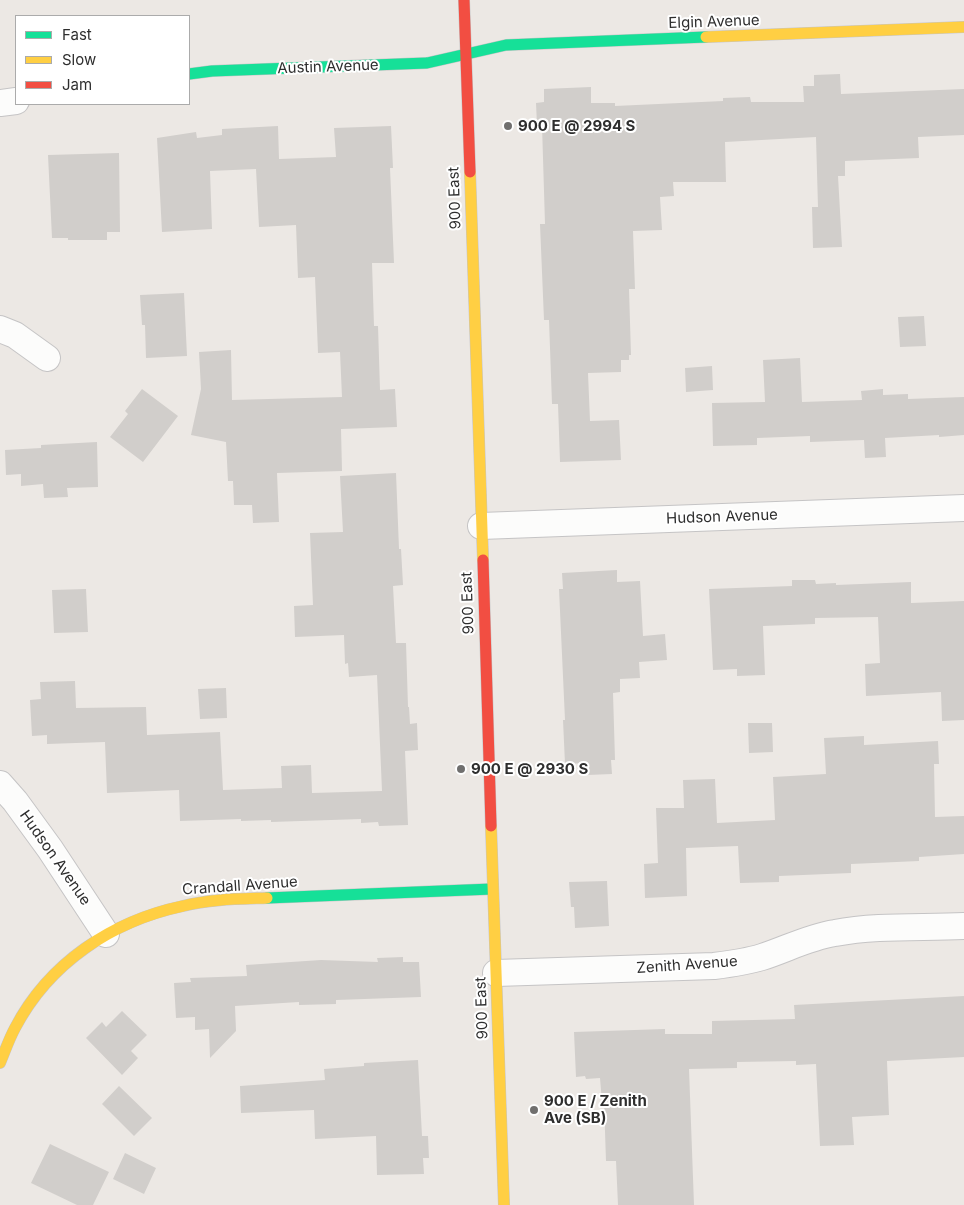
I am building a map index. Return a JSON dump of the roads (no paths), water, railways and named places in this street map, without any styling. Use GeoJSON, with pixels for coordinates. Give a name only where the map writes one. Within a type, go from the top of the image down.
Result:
{"type":"FeatureCollection","features":[{"type":"Feature","properties":{"kind":"street","name":"900 East"},"geometry":{"type":"LineString","coordinates":[[464,0],[504,1205]]}},
{"type":"Feature","properties":{"kind":"street","name":"Elgin Avenue"},"geometry":{"type":"LineString","coordinates":[[466,54],[506,45],[964,27]]}},
{"type":"Feature","properties":{"kind":"street","name":"Austin Avenue"},"geometry":{"type":"LineString","coordinates":[[190,74],[212,71],[427,63],[466,54]]}},
{"type":"Feature","properties":{"kind":"street"},"geometry":{"type":"LineString","coordinates":[[0,104],[15,101]]}},
{"type":"Feature","properties":{"kind":"street"},"geometry":{"type":"LineString","coordinates":[[0,328],[15,335],[47,358]]}},
{"type":"Feature","properties":{"kind":"street","name":"Hudson Avenue"},"geometry":{"type":"LineString","coordinates":[[481,526],[964,508]]}},
{"type":"Feature","properties":{"kind":"street","name":"Hudson Avenue"},"geometry":{"type":"LineString","coordinates":[[0,784],[15,801],[50,850],[106,934]]}},
{"type":"Feature","properties":{"kind":"street","name":"Crandall Avenue"},"geometry":{"type":"LineString","coordinates":[[0,1063],[17,1025],[39,990],[54,973],[70,958],[106,934],[137,919],[162,910],[201,902],[492,888]]}},
{"type":"Feature","properties":{"kind":"street","name":"Zenith Avenue"},"geometry":{"type":"LineString","coordinates":[[496,973],[714,966],[754,959],[813,937],[835,932],[964,926]]}},
{"type":"Feature","properties":{"kind":"place","name":"900 E @ 2994 S"},"geometry":{"type":"Point","coordinates":[508,126]}},
{"type":"Feature","properties":{"kind":"place","name":"900 E @ 2930 S"},"geometry":{"type":"Point","coordinates":[461,769]}},
{"type":"Feature","properties":{"kind":"place","name":"900 E / Zenith Ave (SB)"},"geometry":{"type":"Point","coordinates":[534,1110]}}]}
